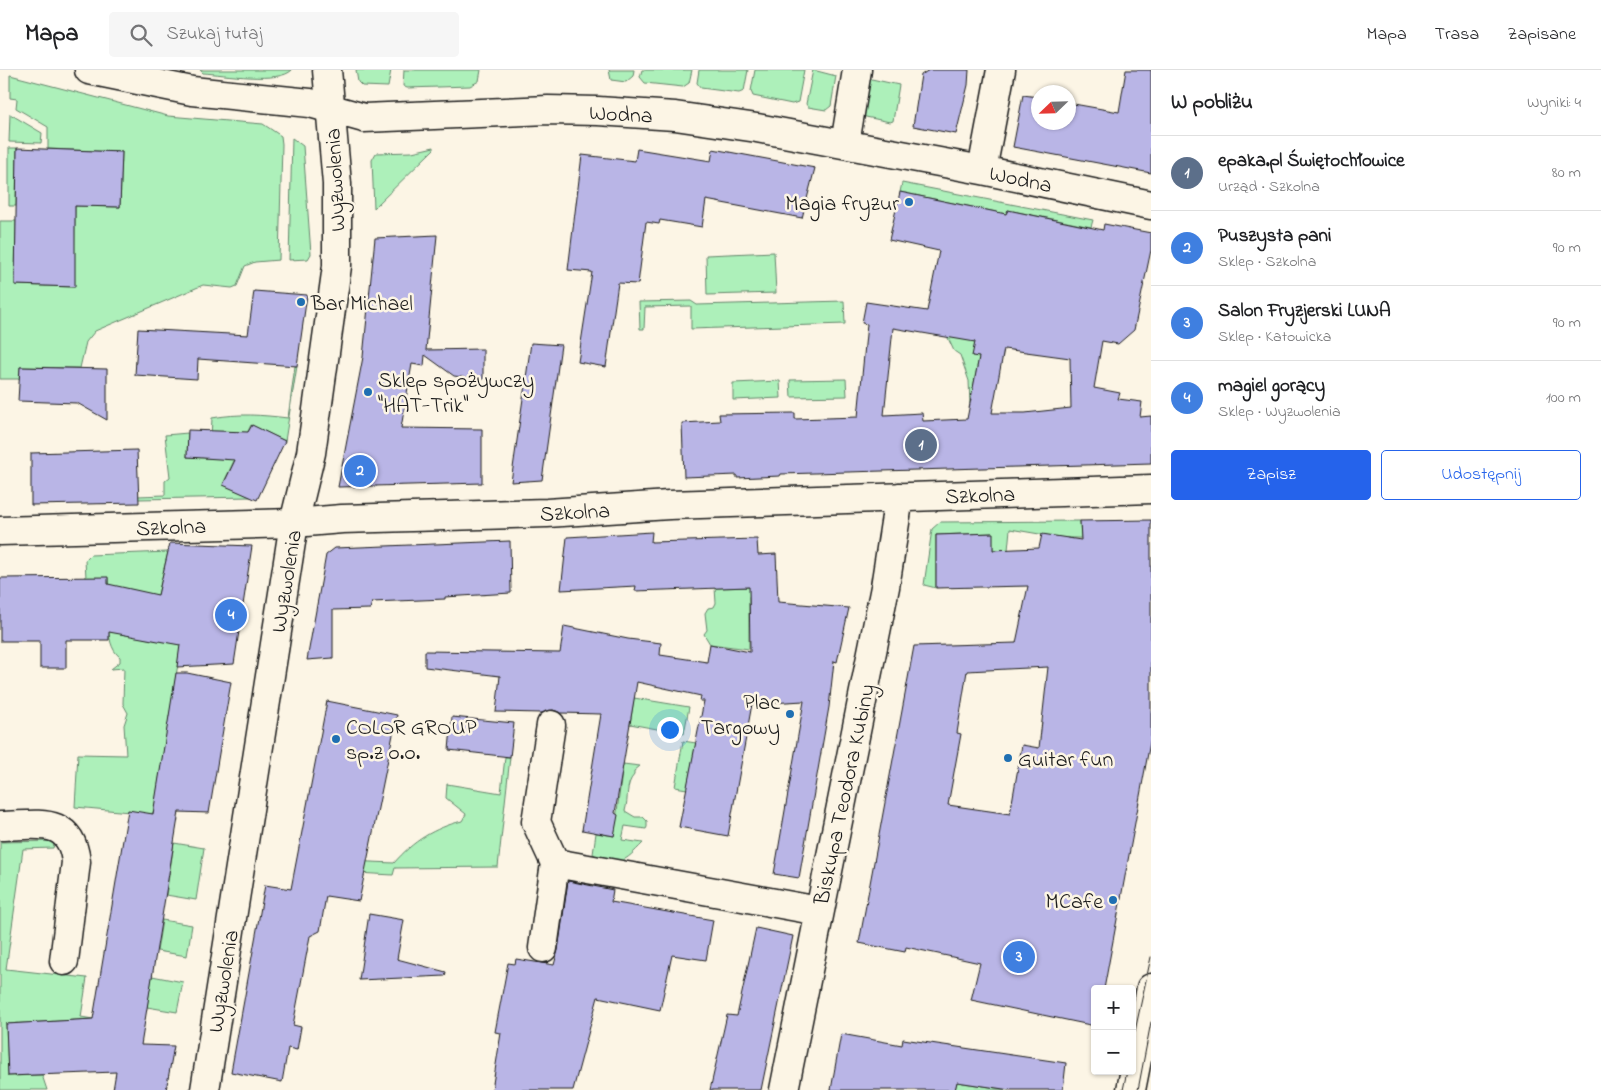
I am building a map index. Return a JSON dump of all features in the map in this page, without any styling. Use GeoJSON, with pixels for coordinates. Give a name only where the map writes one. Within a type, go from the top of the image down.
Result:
{"type":"FeatureCollection","features":[{"type":"Feature","properties":{"kind":"street","name":"Wodna"},"geometry":{"type":"LineString","coordinates":[[89,70],[192,91],[302,102],[330,107],[364,118],[548,110],[632,113],[757,128],[982,170],[1151,205]]}},
{"type":"Feature","properties":{"kind":"street","name":"Wyzwolenia"},"geometry":{"type":"LineString","coordinates":[[205,1090],[294,523],[311,453],[337,266],[337,184],[327,70]]}},
{"type":"Feature","properties":{"kind":"street"},"geometry":{"type":"LineString","coordinates":[[845,144],[858,70]]}},
{"type":"Feature","properties":{"kind":"street"},"geometry":{"type":"LineString","coordinates":[[982,170],[1001,70]]}},
{"type":"Feature","properties":{"kind":"street","name":"Szkolna"},"geometry":{"type":"LineString","coordinates":[[0,531],[294,523],[342,519],[1151,489]]}},
{"type":"Feature","properties":{"kind":"street","name":"Biskupa Teodora Kubiny"},"geometry":{"type":"LineString","coordinates":[[784,1090],[885,587],[894,539],[899,497]]}},
{"type":"Feature","properties":{"kind":"street"},"geometry":{"type":"LineString","coordinates":[[543,948],[555,863],[536,822],[551,725]]}},
{"type":"Feature","properties":{"kind":"street"},"geometry":{"type":"LineString","coordinates":[[0,826],[46,824],[62,832],[74,848],[76,862],[64,961]]}},
{"type":"Feature","properties":{"kind":"street"},"geometry":{"type":"LineString","coordinates":[[555,863],[819,911]]}},
{"type":"Feature","properties":{"kind":"street"},"geometry":{"type":"LineString","coordinates":[[1131,1090],[1151,988]]}},
{"type":"Feature","properties":{"kind":"green space"},"geometry":{"type":"Polygon","coordinates":[[[200,70],[292,70],[275,77],[263,77],[203,73],[200,70]]]}},
{"type":"Feature","properties":{"kind":"green space"},"geometry":{"type":"Polygon","coordinates":[[[356,70],[391,70],[388,87],[362,86],[358,82],[356,70]]]}},
{"type":"Feature","properties":{"kind":"green space"},"geometry":{"type":"Polygon","coordinates":[[[404,70],[481,70],[479,81],[470,86],[407,88],[403,86],[404,70]]]}},
{"type":"Feature","properties":{"kind":"green space"},"geometry":{"type":"Polygon","coordinates":[[[609,70],[634,70],[633,76],[626,82],[611,80],[609,70]]]}},
{"type":"Feature","properties":{"kind":"green space"},"geometry":{"type":"Polygon","coordinates":[[[642,70],[692,70],[689,83],[683,87],[645,83],[640,77],[642,70]]]}},
{"type":"Feature","properties":{"kind":"green space"},"geometry":{"type":"Polygon","coordinates":[[[699,70],[748,70],[744,91],[739,93],[701,88],[697,83],[699,70]]]}},
{"type":"Feature","properties":{"kind":"green space"},"geometry":{"type":"Polygon","coordinates":[[[755,70],[804,70],[798,102],[792,104],[753,96],[751,91],[755,70]]]}},
{"type":"Feature","properties":{"kind":"green space"},"geometry":{"type":"Polygon","coordinates":[[[813,70],[836,76],[831,106],[826,110],[808,107],[806,104],[813,70]]]}},
{"type":"Feature","properties":{"kind":"green space"},"geometry":{"type":"Polygon","coordinates":[[[10,75],[168,116],[263,124],[281,136],[279,260],[255,262],[245,266],[237,286],[232,288],[203,285],[95,331],[86,342],[80,368],[20,367],[19,379],[0,379],[0,221],[16,221],[15,285],[74,287],[75,206],[120,207],[122,152],[48,149],[48,127],[16,108],[17,99],[10,98],[10,75]]]}},
{"type":"Feature","properties":{"kind":"green space"},"geometry":{"type":"Polygon","coordinates":[[[867,78],[899,85],[893,121],[861,116],[867,78]]]}},
{"type":"Feature","properties":{"kind":"green space"},"geometry":{"type":"Polygon","coordinates":[[[10,114],[42,133],[41,143],[9,142],[10,114]]]}},
{"type":"Feature","properties":{"kind":"green space"},"geometry":{"type":"Polygon","coordinates":[[[292,138],[303,146],[311,254],[308,259],[289,260],[292,138]]]}},
{"type":"Feature","properties":{"kind":"green space"},"geometry":{"type":"Polygon","coordinates":[[[434,147],[374,208],[372,160],[376,153],[412,152],[434,147]]]}},
{"type":"Feature","properties":{"kind":"green space"},"geometry":{"type":"Polygon","coordinates":[[[9,148],[17,148],[16,206],[9,206],[9,148]]]}},
{"type":"Feature","properties":{"kind":"green space"},"geometry":{"type":"Polygon","coordinates":[[[902,183],[1093,220],[1091,227],[1008,210],[1006,214],[900,192],[902,183]]]}},
{"type":"Feature","properties":{"kind":"green space"},"geometry":{"type":"Polygon","coordinates":[[[774,252],[776,293],[707,295],[706,255],[774,252]]]}},
{"type":"Feature","properties":{"kind":"green space"},"geometry":{"type":"Polygon","coordinates":[[[691,301],[697,305],[844,301],[845,324],[691,329],[691,306],[645,307],[644,329],[640,329],[639,302],[691,301]]]}},
{"type":"Feature","properties":{"kind":"green space"},"geometry":{"type":"Polygon","coordinates":[[[950,328],[977,333],[979,357],[970,404],[969,381],[960,355],[954,351],[948,338],[950,328]]]}},
{"type":"Feature","properties":{"kind":"green space"},"geometry":{"type":"Polygon","coordinates":[[[295,366],[297,366],[285,441],[251,425],[223,484],[251,497],[138,499],[138,496],[165,495],[165,481],[170,477],[165,435],[188,433],[187,457],[210,458],[212,418],[250,415],[288,418],[295,366]]]}},
{"type":"Feature","properties":{"kind":"green space"},"geometry":{"type":"Polygon","coordinates":[[[846,379],[847,396],[791,397],[790,380],[846,379]]]}},
{"type":"Feature","properties":{"kind":"green space"},"geometry":{"type":"Polygon","coordinates":[[[780,381],[781,398],[733,400],[733,383],[780,381]]]}},
{"type":"Feature","properties":{"kind":"green space"},"geometry":{"type":"Polygon","coordinates":[[[1080,521],[1081,538],[1063,538],[1010,529],[1008,550],[993,550],[992,533],[936,535],[936,588],[924,585],[932,529],[940,522],[1080,521]]]}},
{"type":"Feature","properties":{"kind":"green space"},"geometry":{"type":"Polygon","coordinates":[[[168,552],[158,595],[143,638],[155,640],[188,603],[154,810],[152,814],[75,807],[78,754],[126,755],[124,725],[128,713],[123,704],[124,668],[111,669],[120,662],[120,657],[114,651],[109,632],[107,609],[108,578],[86,578],[85,560],[90,555],[168,552]]]}},
{"type":"Feature","properties":{"kind":"green space"},"geometry":{"type":"Polygon","coordinates":[[[753,587],[749,597],[749,649],[710,644],[704,634],[707,630],[705,613],[708,608],[714,607],[716,603],[715,588],[753,587]]]}},
{"type":"Feature","properties":{"kind":"green space"},"geometry":{"type":"Polygon","coordinates":[[[634,698],[689,707],[684,734],[630,724],[634,698]]]}},
{"type":"Feature","properties":{"kind":"green space"},"geometry":{"type":"Polygon","coordinates":[[[683,741],[696,743],[687,789],[675,787],[683,741]]]}},
{"type":"Feature","properties":{"kind":"green space"},"geometry":{"type":"Polygon","coordinates":[[[505,757],[510,757],[498,867],[395,868],[393,875],[301,870],[302,859],[394,863],[425,836],[442,827],[462,821],[466,814],[446,798],[447,784],[501,793],[505,757]]]}},
{"type":"Feature","properties":{"kind":"green space"},"geometry":{"type":"Polygon","coordinates":[[[623,764],[640,766],[634,771],[634,775],[629,783],[625,811],[635,817],[643,817],[647,821],[647,827],[646,829],[625,826],[622,840],[643,843],[626,858],[616,862],[602,859],[593,854],[596,833],[614,836],[623,764]]]}},
{"type":"Feature","properties":{"kind":"green space"},"geometry":{"type":"Polygon","coordinates":[[[55,841],[53,848],[23,849],[6,969],[87,978],[81,1017],[93,1019],[6,1024],[8,1076],[42,1075],[47,1090],[0,1090],[0,842],[55,841]]]}},
{"type":"Feature","properties":{"kind":"green space"},"geometry":{"type":"Polygon","coordinates":[[[174,843],[204,848],[196,900],[166,895],[174,843]]]}},
{"type":"Feature","properties":{"kind":"green space"},"geometry":{"type":"Polygon","coordinates":[[[162,920],[192,925],[187,956],[157,951],[162,920]]]}},
{"type":"Feature","properties":{"kind":"green space"},"geometry":{"type":"Polygon","coordinates":[[[152,976],[183,982],[177,1012],[147,1007],[152,976]]]}},
{"type":"Feature","properties":{"kind":"green space"},"geometry":{"type":"Polygon","coordinates":[[[957,1082],[1003,1089],[1009,1090],[955,1090],[957,1082]]]}},
{"type":"Feature","properties":{"kind":"building"},"geometry":{"type":"Polygon","coordinates":[[[929,70],[969,70],[968,85],[956,134],[913,126],[921,75],[929,70]]]}},
{"type":"Feature","properties":{"kind":"building"},"geometry":{"type":"Polygon","coordinates":[[[1126,70],[1151,70],[1151,173],[1013,147],[1023,95],[1031,96],[1031,130],[1076,130],[1076,104],[1119,112],[1126,70]]]}},
{"type":"Feature","properties":{"kind":"building"},"geometry":{"type":"Polygon","coordinates":[[[17,148],[122,152],[120,207],[75,206],[75,287],[15,285],[17,148]]]}},
{"type":"Feature","properties":{"kind":"building"},"geometry":{"type":"Polygon","coordinates":[[[637,149],[711,161],[713,149],[815,168],[802,218],[706,200],[702,227],[660,220],[659,224],[646,222],[638,284],[618,283],[606,367],[578,362],[592,272],[568,270],[582,155],[635,161],[637,149]]]}},
{"type":"Feature","properties":{"kind":"building"},"geometry":{"type":"Polygon","coordinates":[[[900,192],[1006,214],[1008,210],[1103,230],[1104,224],[1151,233],[1151,250],[1134,330],[1118,344],[1102,341],[1094,388],[1120,393],[1118,399],[1142,402],[1140,417],[1151,416],[1151,463],[781,474],[780,476],[737,478],[737,475],[684,477],[682,423],[720,421],[719,414],[795,413],[795,419],[858,417],[867,324],[862,323],[866,302],[927,311],[939,251],[889,240],[900,192]],[[893,328],[884,415],[922,413],[923,421],[967,419],[979,357],[972,356],[975,342],[893,328]],[[1004,349],[992,413],[1025,413],[1071,408],[1070,358],[1004,349]]]}},
{"type":"Feature","properties":{"kind":"building"},"geometry":{"type":"Polygon","coordinates":[[[437,235],[426,350],[483,349],[483,380],[454,376],[425,355],[424,366],[412,364],[401,428],[482,429],[482,483],[338,487],[363,357],[375,238],[437,235]]]}},
{"type":"Feature","properties":{"kind":"building"},"geometry":{"type":"Polygon","coordinates":[[[254,291],[307,295],[297,366],[198,359],[197,379],[135,375],[138,329],[248,335],[254,291]]]}},
{"type":"Feature","properties":{"kind":"building"},"geometry":{"type":"Polygon","coordinates":[[[531,343],[561,345],[542,480],[511,482],[531,343]]]}},
{"type":"Feature","properties":{"kind":"building"},"geometry":{"type":"Polygon","coordinates":[[[20,367],[107,369],[107,420],[77,403],[18,401],[20,367]]]}},
{"type":"Feature","properties":{"kind":"building"},"geometry":{"type":"Polygon","coordinates":[[[252,425],[285,441],[257,500],[223,485],[235,460],[187,457],[188,430],[248,432],[252,425]]]}},
{"type":"Feature","properties":{"kind":"building"},"geometry":{"type":"Polygon","coordinates":[[[137,450],[139,503],[31,505],[31,453],[137,450]]]}},
{"type":"Feature","properties":{"kind":"building"},"geometry":{"type":"Polygon","coordinates":[[[1151,520],[1151,737],[1105,985],[1091,985],[1091,1025],[971,1000],[980,963],[906,947],[905,952],[859,943],[914,646],[1016,643],[1028,586],[936,588],[936,535],[993,533],[993,550],[1039,548],[1042,534],[1081,540],[1080,521],[1151,520]],[[1048,667],[967,671],[957,733],[961,734],[948,805],[1010,814],[1022,745],[1039,748],[1048,667]]]}},
{"type":"Feature","properties":{"kind":"building"},"geometry":{"type":"Polygon","coordinates":[[[652,532],[651,542],[757,539],[758,555],[776,554],[778,602],[849,608],[837,662],[834,661],[829,707],[799,878],[774,874],[804,701],[752,704],[728,836],[679,827],[704,701],[700,701],[701,696],[637,682],[615,813],[618,815],[614,836],[582,830],[601,714],[561,713],[553,710],[542,713],[496,712],[500,676],[425,667],[425,651],[560,653],[564,626],[628,639],[661,643],[660,655],[707,662],[710,644],[750,652],[749,587],[635,591],[636,586],[561,590],[567,537],[652,532]]]}},
{"type":"Feature","properties":{"kind":"building"},"geometry":{"type":"Polygon","coordinates":[[[510,541],[511,593],[445,597],[445,599],[372,602],[370,609],[333,610],[333,658],[307,660],[326,555],[335,548],[510,541]]]}},
{"type":"Feature","properties":{"kind":"building"},"geometry":{"type":"Polygon","coordinates":[[[170,543],[252,546],[234,664],[177,667],[180,645],[109,632],[109,640],[66,640],[66,668],[40,668],[40,641],[0,641],[0,578],[108,577],[108,584],[158,595],[170,543]]]}},
{"type":"Feature","properties":{"kind":"building"},"geometry":{"type":"Polygon","coordinates":[[[176,673],[187,673],[231,682],[209,813],[179,812],[141,1045],[174,1046],[166,1090],[113,1090],[116,1072],[8,1076],[6,1024],[93,1019],[128,810],[153,814],[176,673]]]}},
{"type":"Feature","properties":{"kind":"building"},"geometry":{"type":"Polygon","coordinates":[[[327,701],[397,715],[359,901],[326,896],[320,931],[310,936],[293,1025],[301,1027],[297,1050],[288,1048],[282,1082],[231,1072],[265,885],[291,889],[327,701]]]}},
{"type":"Feature","properties":{"kind":"building"},"geometry":{"type":"Polygon","coordinates":[[[452,717],[514,723],[510,757],[449,750],[452,717]]]}},
{"type":"Feature","properties":{"kind":"building"},"geometry":{"type":"Polygon","coordinates":[[[568,881],[613,890],[611,902],[713,920],[706,960],[672,955],[660,1010],[598,997],[573,1090],[492,1090],[501,1033],[495,1032],[508,963],[515,964],[516,959],[554,965],[568,881]]]}},
{"type":"Feature","properties":{"kind":"building"},"geometry":{"type":"Polygon","coordinates":[[[369,914],[404,920],[397,959],[446,972],[445,976],[359,980],[369,914]]]}},
{"type":"Feature","properties":{"kind":"building"},"geometry":{"type":"Polygon","coordinates":[[[756,928],[793,936],[761,1090],[710,1090],[727,1015],[737,1016],[756,928]]]}},
{"type":"Feature","properties":{"kind":"building"},"geometry":{"type":"Polygon","coordinates":[[[841,1034],[902,1045],[903,1039],[1066,1063],[1063,1090],[1010,1090],[957,1082],[955,1090],[831,1090],[841,1034]]]}},
{"type":"Feature","properties":{"kind":"tram line"},"geometry":{"type":"LineString","coordinates":[[1135,1030],[1151,957]]}},
{"type":"Feature","properties":{"kind":"tram line"},"geometry":{"type":"LineString","coordinates":[[1138,1090],[1151,1022]]}},
{"type":"Feature","properties":{"kind":"tram line"},"geometry":{"type":"LineString","coordinates":[[1123,1090],[1126,1075]]}},
{"type":"Feature","properties":{"kind":"place","name":"Magia fryzur"},"geometry":{"type":"Point","coordinates":[909,202]}},
{"type":"Feature","properties":{"kind":"place","name":"Bar Michael"},"geometry":{"type":"Point","coordinates":[301,302]}},
{"type":"Feature","properties":{"kind":"place","name":"Sklep spożywczy \"HAT-Trik\""},"geometry":{"type":"Point","coordinates":[368,392]}},
{"type":"Feature","properties":{"kind":"place","name":"epaka.pl Świętochłowice"},"geometry":{"type":"Point","coordinates":[921,445]}},
{"type":"Feature","properties":{"kind":"place","name":"Puszysta pani"},"geometry":{"type":"Point","coordinates":[360,471]}},
{"type":"Feature","properties":{"kind":"place","name":"magiel gorący"},"geometry":{"type":"Point","coordinates":[231,615]}},
{"type":"Feature","properties":{"kind":"place","name":"Plac Targowy"},"geometry":{"type":"Point","coordinates":[790,714]}},
{"type":"Feature","properties":{"kind":"place","name":"COLOR GROUP sp.z o.o."},"geometry":{"type":"Point","coordinates":[336,739]}},
{"type":"Feature","properties":{"kind":"place","name":"Guitar fun"},"geometry":{"type":"Point","coordinates":[1008,758]}},
{"type":"Feature","properties":{"kind":"place","name":"MCafe"},"geometry":{"type":"Point","coordinates":[1113,900]}},
{"type":"Feature","properties":{"kind":"place","name":"Salon Fryzjerski LUNA"},"geometry":{"type":"Point","coordinates":[1019,957]}}]}
